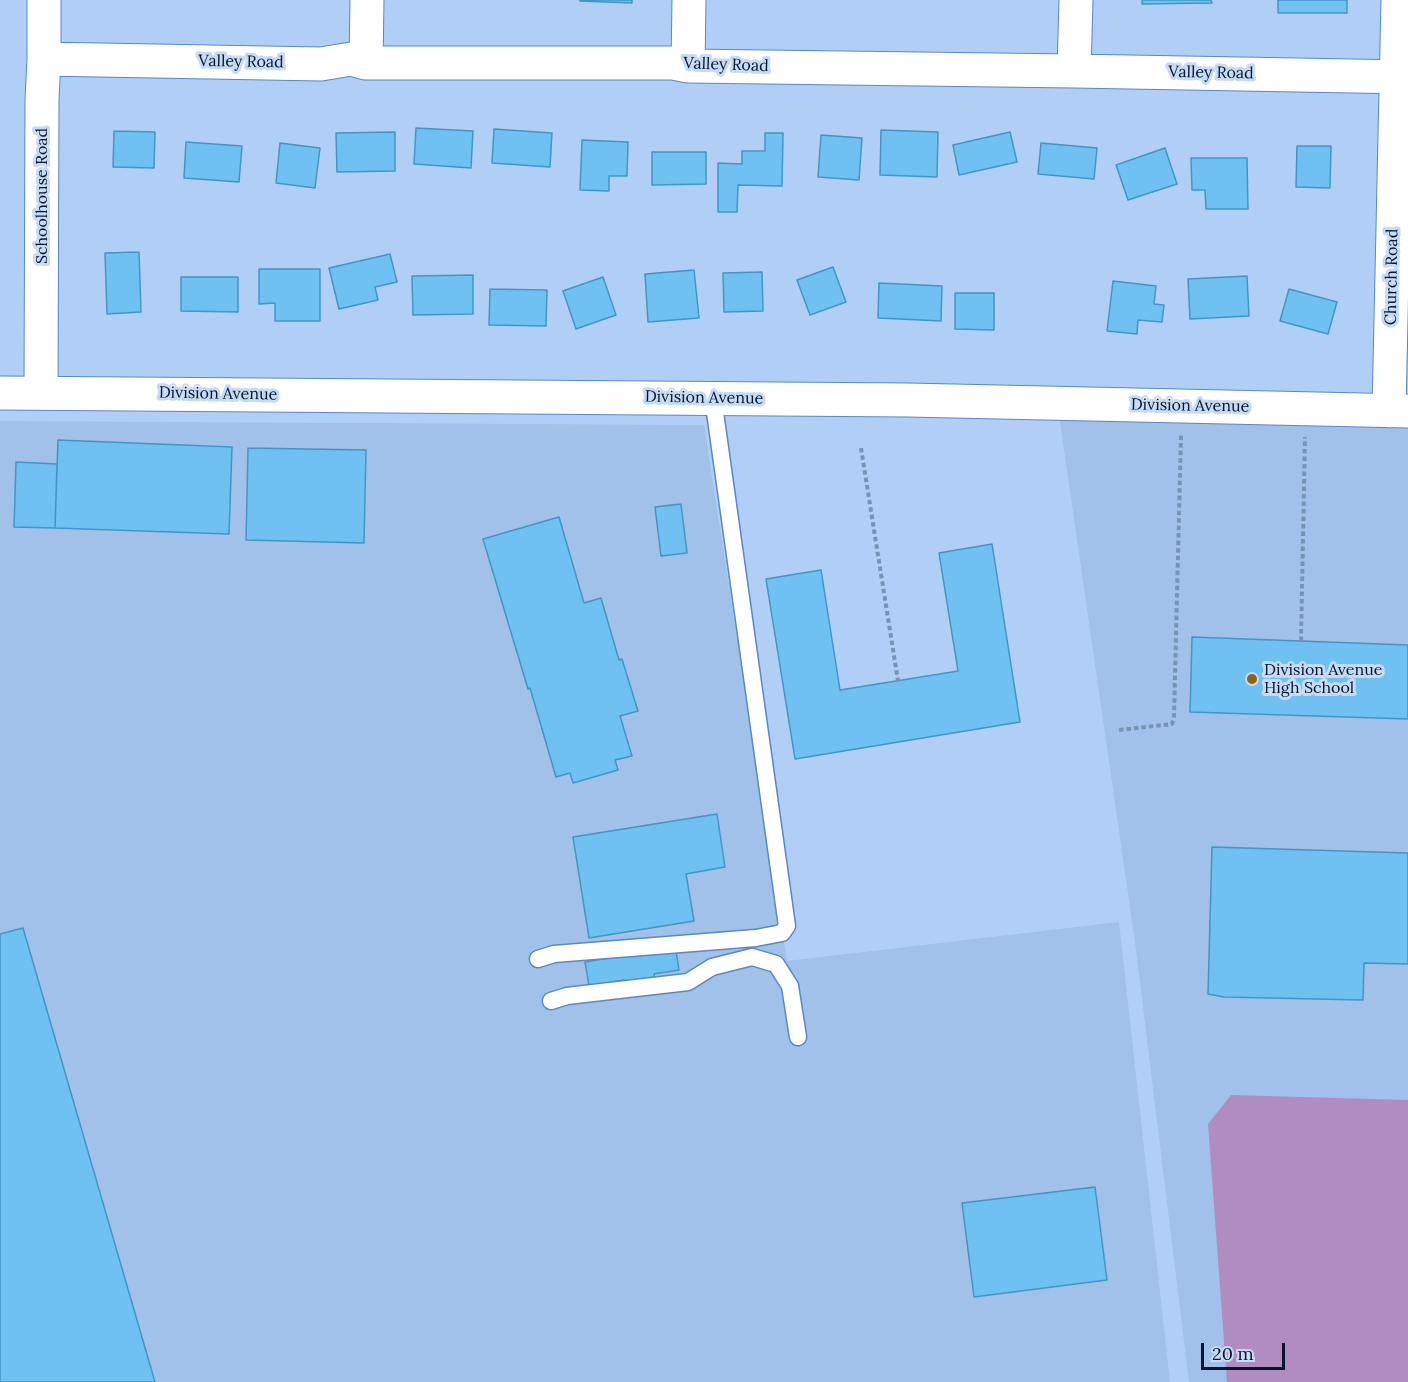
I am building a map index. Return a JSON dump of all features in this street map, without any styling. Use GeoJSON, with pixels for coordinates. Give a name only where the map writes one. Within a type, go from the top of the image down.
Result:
{"type":"FeatureCollection","features":[{"type":"Feature","properties":{"kind":"street","name":"Schoolhouse Road"},"geometry":{"type":"LineString","coordinates":[[41,393],[44,0]]}},
{"type":"Feature","properties":{"kind":"street"},"geometry":{"type":"LineString","coordinates":[[366,63],[367,0]]}},
{"type":"Feature","properties":{"kind":"street"},"geometry":{"type":"LineString","coordinates":[[688,66],[689,0]]}},
{"type":"Feature","properties":{"kind":"street"},"geometry":{"type":"LineString","coordinates":[[1074,71],[1076,0]]}},
{"type":"Feature","properties":{"kind":"street","name":"Church Road"},"geometry":{"type":"LineString","coordinates":[[1398,0],[1402,77],[1398,411]]}},
{"type":"Feature","properties":{"kind":"street","name":"Valley Road"},"geometry":{"type":"LineString","coordinates":[[44,59],[321,64],[351,58],[366,63],[673,63],[688,66],[1402,77]]}},
{"type":"Feature","properties":{"kind":"street","name":"Division Avenue"},"geometry":{"type":"LineString","coordinates":[[0,393],[919,400],[1398,411]]}},
{"type":"Feature","properties":{"kind":"lane"},"geometry":{"type":"LineString","coordinates":[[538,959],[555,954],[756,938],[782,933],[787,926],[713,399]]}},
{"type":"Feature","properties":{"kind":"lane"},"geometry":{"type":"LineString","coordinates":[[551,1001],[567,996],[688,982],[712,967],[752,957],[776,964],[790,986],[798,1037]]}},
{"type":"Feature","properties":{"kind":"path"},"geometry":{"type":"LineString","coordinates":[[1119,730],[1172,724],[1174,716],[1182,434]]}},
{"type":"Feature","properties":{"kind":"path"},"geometry":{"type":"LineString","coordinates":[[1301,641],[1305,435]]}},
{"type":"Feature","properties":{"kind":"path"},"geometry":{"type":"LineString","coordinates":[[861,448],[898,681]]}},
{"type":"Feature","properties":{"kind":"shaded area","name":"Division Avenue High School"},"geometry":{"type":"Polygon","coordinates":[[[1058,408],[1408,416],[1408,1382],[1189,1382],[1135,942],[1058,408]]]}},
{"type":"Feature","properties":{"kind":"shaded area"},"geometry":{"type":"Polygon","coordinates":[[[0,421],[704,425],[787,961],[1119,922],[1170,1382],[0,1382],[0,421]]]}},
{"type":"Feature","properties":{"kind":"shaded area"},"geometry":{"type":"Polygon","coordinates":[[[1231,1095],[1408,1100],[1408,1382],[1227,1382],[1208,1124],[1231,1095]]]}},
{"type":"Feature","properties":{"kind":"building"},"geometry":{"type":"Polygon","coordinates":[[[632,0],[632,3],[580,1],[632,0]]]}},
{"type":"Feature","properties":{"kind":"building"},"geometry":{"type":"Polygon","coordinates":[[[1142,0],[1211,0],[1212,3],[1142,4],[1142,0]]]}},
{"type":"Feature","properties":{"kind":"building"},"geometry":{"type":"Polygon","coordinates":[[[1278,0],[1347,0],[1347,13],[1278,13],[1278,0]]]}},
{"type":"Feature","properties":{"kind":"building"},"geometry":{"type":"Polygon","coordinates":[[[416,128],[473,131],[471,168],[414,164],[416,128]]]}},
{"type":"Feature","properties":{"kind":"building"},"geometry":{"type":"Polygon","coordinates":[[[494,129],[552,133],[550,167],[492,163],[494,129]]]}},
{"type":"Feature","properties":{"kind":"building"},"geometry":{"type":"Polygon","coordinates":[[[881,130],[938,132],[937,177],[880,175],[881,130]]]}},
{"type":"Feature","properties":{"kind":"building"},"geometry":{"type":"Polygon","coordinates":[[[114,131],[155,132],[154,168],[113,167],[114,131]]]}},
{"type":"Feature","properties":{"kind":"building"},"geometry":{"type":"Polygon","coordinates":[[[395,132],[395,171],[337,172],[336,133],[395,132]]]}},
{"type":"Feature","properties":{"kind":"building"},"geometry":{"type":"Polygon","coordinates":[[[1010,132],[1017,162],[959,175],[953,145],[1010,132]]]}},
{"type":"Feature","properties":{"kind":"building"},"geometry":{"type":"Polygon","coordinates":[[[765,133],[783,133],[782,186],[738,185],[737,212],[718,212],[718,163],[742,164],[742,151],[765,151],[765,133]]]}},
{"type":"Feature","properties":{"kind":"building"},"geometry":{"type":"Polygon","coordinates":[[[821,135],[862,138],[859,180],[818,177],[821,135]]]}},
{"type":"Feature","properties":{"kind":"building"},"geometry":{"type":"Polygon","coordinates":[[[582,140],[628,142],[627,176],[609,176],[609,191],[580,190],[582,140]]]}},
{"type":"Feature","properties":{"kind":"building"},"geometry":{"type":"Polygon","coordinates":[[[186,142],[242,146],[239,182],[184,178],[186,142]]]}},
{"type":"Feature","properties":{"kind":"building"},"geometry":{"type":"Polygon","coordinates":[[[280,143],[320,148],[315,188],[276,183],[280,143]]]}},
{"type":"Feature","properties":{"kind":"building"},"geometry":{"type":"Polygon","coordinates":[[[1041,143],[1097,148],[1094,179],[1038,174],[1041,143]]]}},
{"type":"Feature","properties":{"kind":"building"},"geometry":{"type":"Polygon","coordinates":[[[1297,146],[1331,146],[1330,188],[1296,187],[1297,146]]]}},
{"type":"Feature","properties":{"kind":"building"},"geometry":{"type":"Polygon","coordinates":[[[1165,148],[1177,184],[1128,200],[1116,165],[1165,148]]]}},
{"type":"Feature","properties":{"kind":"building"},"geometry":{"type":"Polygon","coordinates":[[[652,152],[706,152],[706,184],[652,185],[652,152]]]}},
{"type":"Feature","properties":{"kind":"building"},"geometry":{"type":"Polygon","coordinates":[[[1191,158],[1247,158],[1248,209],[1206,209],[1205,190],[1192,190],[1191,158]]]}},
{"type":"Feature","properties":{"kind":"building"},"geometry":{"type":"Polygon","coordinates":[[[139,252],[141,312],[107,314],[105,253],[139,252]]]}},
{"type":"Feature","properties":{"kind":"building"},"geometry":{"type":"Polygon","coordinates":[[[390,254],[397,282],[375,287],[378,300],[339,309],[329,268],[390,254]]]}},
{"type":"Feature","properties":{"kind":"building"},"geometry":{"type":"Polygon","coordinates":[[[833,267],[846,302],[810,315],[797,280],[833,267]]]}},
{"type":"Feature","properties":{"kind":"building"},"geometry":{"type":"Polygon","coordinates":[[[259,269],[320,269],[320,321],[275,321],[275,303],[259,304],[259,269]]]}},
{"type":"Feature","properties":{"kind":"building"},"geometry":{"type":"Polygon","coordinates":[[[694,270],[699,318],[648,322],[645,274],[694,270]]]}},
{"type":"Feature","properties":{"kind":"building"},"geometry":{"type":"Polygon","coordinates":[[[762,272],[763,311],[724,312],[723,273],[762,272]]]}},
{"type":"Feature","properties":{"kind":"building"},"geometry":{"type":"Polygon","coordinates":[[[473,275],[473,314],[413,315],[412,276],[473,275]]]}},
{"type":"Feature","properties":{"kind":"building"},"geometry":{"type":"Polygon","coordinates":[[[1247,276],[1249,316],[1190,319],[1188,279],[1247,276]]]}},
{"type":"Feature","properties":{"kind":"building"},"geometry":{"type":"Polygon","coordinates":[[[181,277],[238,277],[238,312],[181,311],[181,277]]]}},
{"type":"Feature","properties":{"kind":"building"},"geometry":{"type":"Polygon","coordinates":[[[603,277],[616,315],[576,329],[563,291],[603,277]]]}},
{"type":"Feature","properties":{"kind":"building"},"geometry":{"type":"Polygon","coordinates":[[[1113,281],[1156,286],[1154,304],[1164,305],[1162,322],[1138,320],[1137,334],[1107,331],[1113,281]]]}},
{"type":"Feature","properties":{"kind":"building"},"geometry":{"type":"Polygon","coordinates":[[[879,283],[942,286],[941,321],[878,318],[879,283]]]}},
{"type":"Feature","properties":{"kind":"building"},"geometry":{"type":"Polygon","coordinates":[[[490,289],[547,290],[546,326],[489,325],[490,289]]]}},
{"type":"Feature","properties":{"kind":"building"},"geometry":{"type":"Polygon","coordinates":[[[1289,289],[1337,302],[1328,334],[1280,321],[1289,289]]]}},
{"type":"Feature","properties":{"kind":"building"},"geometry":{"type":"Polygon","coordinates":[[[955,293],[994,293],[994,330],[955,329],[955,293]]]}},
{"type":"Feature","properties":{"kind":"building"},"geometry":{"type":"Polygon","coordinates":[[[58,440],[232,447],[229,534],[55,528],[58,440]]]}},
{"type":"Feature","properties":{"kind":"building"},"geometry":{"type":"Polygon","coordinates":[[[248,448],[366,450],[364,543],[246,540],[248,448]]]}},
{"type":"Feature","properties":{"kind":"building"},"geometry":{"type":"Polygon","coordinates":[[[16,462],[57,464],[55,528],[14,527],[16,462]]]}},
{"type":"Feature","properties":{"kind":"building"},"geometry":{"type":"Polygon","coordinates":[[[681,504],[687,553],[661,556],[655,507],[681,504]]]}},
{"type":"Feature","properties":{"kind":"building"},"geometry":{"type":"Polygon","coordinates":[[[559,517],[584,603],[601,598],[619,660],[622,659],[638,711],[620,716],[632,756],[615,760],[618,770],[573,783],[570,773],[556,777],[483,539],[559,517]]]}},
{"type":"Feature","properties":{"kind":"building"},"geometry":{"type":"Polygon","coordinates":[[[992,544],[1020,722],[795,759],[766,579],[821,570],[840,690],[958,671],[939,553],[992,544]]]}},
{"type":"Feature","properties":{"kind":"building"},"geometry":{"type":"Polygon","coordinates":[[[1192,637],[1408,645],[1408,719],[1190,712],[1192,637]]]}},
{"type":"Feature","properties":{"kind":"building"},"geometry":{"type":"Polygon","coordinates":[[[717,814],[725,867],[686,874],[694,921],[589,938],[573,837],[717,814]]]}},
{"type":"Feature","properties":{"kind":"building"},"geometry":{"type":"Polygon","coordinates":[[[1212,847],[1408,853],[1408,964],[1364,963],[1363,1000],[1224,997],[1208,994],[1212,847]]]}},
{"type":"Feature","properties":{"kind":"building"},"geometry":{"type":"Polygon","coordinates":[[[23,928],[155,1382],[0,1382],[0,934],[23,928]]]}},
{"type":"Feature","properties":{"kind":"building"},"geometry":{"type":"Polygon","coordinates":[[[648,938],[651,954],[676,951],[679,970],[654,974],[656,989],[626,994],[624,980],[589,986],[585,962],[620,956],[618,943],[648,938]]]}},
{"type":"Feature","properties":{"kind":"building"},"geometry":{"type":"Polygon","coordinates":[[[1095,1187],[1107,1280],[974,1297],[962,1203],[1095,1187]]]}},
{"type":"Feature","properties":{"kind":"place","name":"Division Avenue High School"},"geometry":{"type":"Point","coordinates":[1252,679]}}]}
